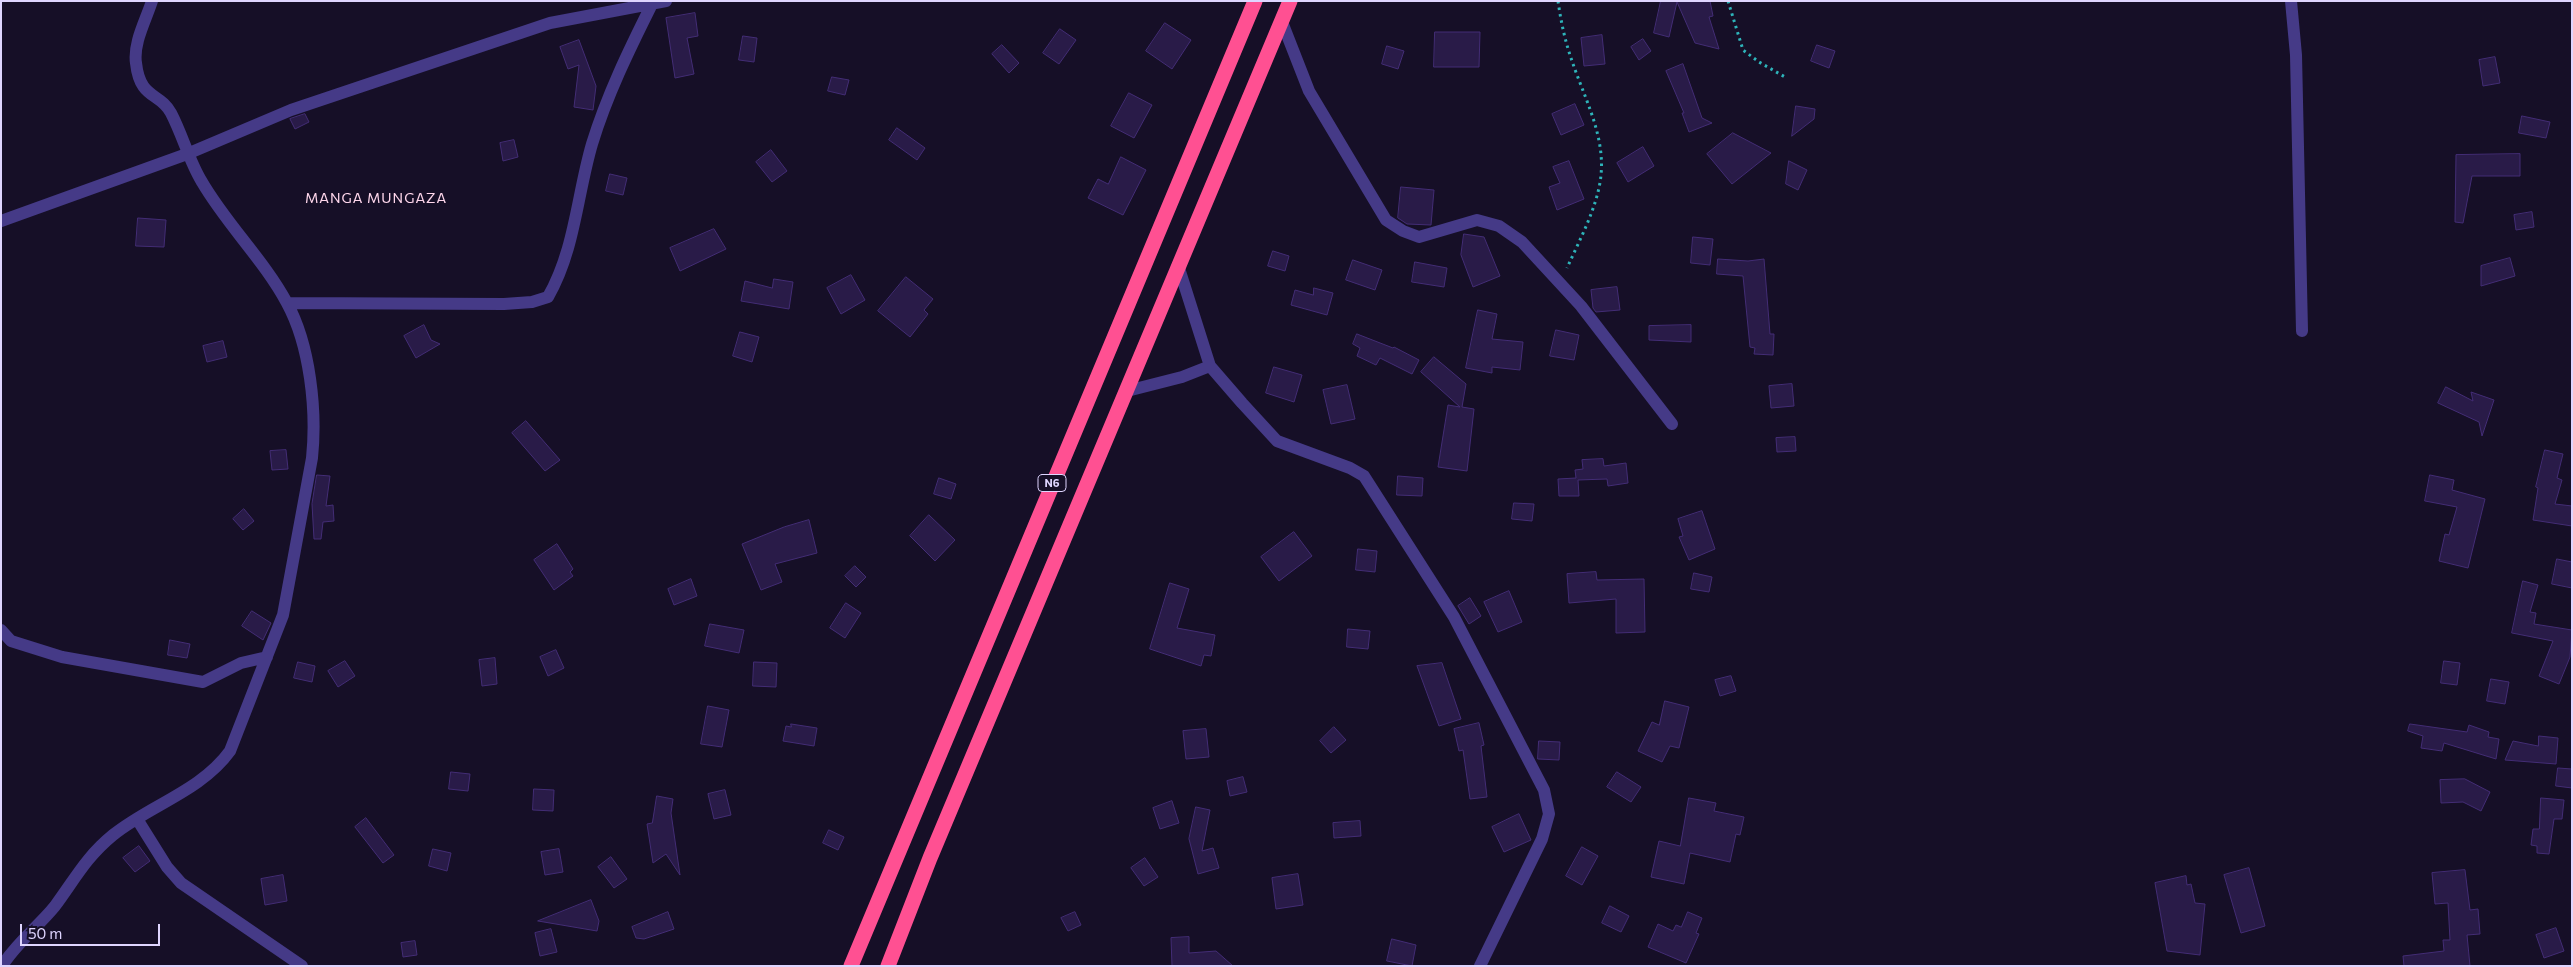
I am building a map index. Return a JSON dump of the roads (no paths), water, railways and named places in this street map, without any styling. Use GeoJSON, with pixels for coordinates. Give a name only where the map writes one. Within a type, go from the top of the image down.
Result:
{"type":"FeatureCollection","features":[{"type":"Feature","properties":{"kind":"highway","name":"N6"},"geometry":{"type":"LineString","coordinates":[[851,966],[1255,1]]}},
{"type":"Feature","properties":{"kind":"highway","name":"N6"},"geometry":{"type":"LineString","coordinates":[[888,966],[930,858],[1290,1]]}},
{"type":"Feature","properties":{"kind":"street"},"geometry":{"type":"LineString","coordinates":[[2,966],[55,905],[81,866],[113,835],[207,776],[220,765],[230,751],[283,615],[297,549],[314,433],[313,400],[298,327],[287,302],[270,276],[221,213],[200,181],[170,110],[146,91],[141,82],[136,62],[138,45],[152,1]]}},
{"type":"Feature","properties":{"kind":"street"},"geometry":{"type":"LineString","coordinates":[[1,221],[188,154],[291,110],[550,23],[666,1]]}},
{"type":"Feature","properties":{"kind":"street"},"geometry":{"type":"LineString","coordinates":[[2290,1],[2296,55],[2302,331]]}},
{"type":"Feature","properties":{"kind":"street"},"geometry":{"type":"LineString","coordinates":[[287,302],[504,304],[532,302],[548,297],[556,284],[576,222],[592,145],[619,70],[652,4]]}},
{"type":"Feature","properties":{"kind":"street"},"geometry":{"type":"LineString","coordinates":[[1282,22],[1309,91],[1386,220],[1403,231],[1418,237],[1477,220],[1499,226],[1522,242],[1581,306],[1672,424]]}},
{"type":"Feature","properties":{"kind":"street"},"geometry":{"type":"LineString","coordinates":[[1178,265],[1210,366],[1277,441],[1350,468],[1364,476],[1454,617],[1544,790],[1549,814],[1542,839],[1480,966]]}},
{"type":"Feature","properties":{"kind":"street"},"geometry":{"type":"LineString","coordinates":[[1127,392],[1182,377],[1210,366]]}},
{"type":"Feature","properties":{"kind":"street"},"geometry":{"type":"LineString","coordinates":[[1,630],[11,641],[62,657],[204,682],[242,663],[268,657]]}},
{"type":"Feature","properties":{"kind":"street"},"geometry":{"type":"LineString","coordinates":[[137,819],[167,867],[181,883],[302,966]]}},
{"type":"Feature","properties":{"kind":"district","name":"MANGA MUNGAZA"},"geometry":{"type":"Point","coordinates":[376,198]}}]}
